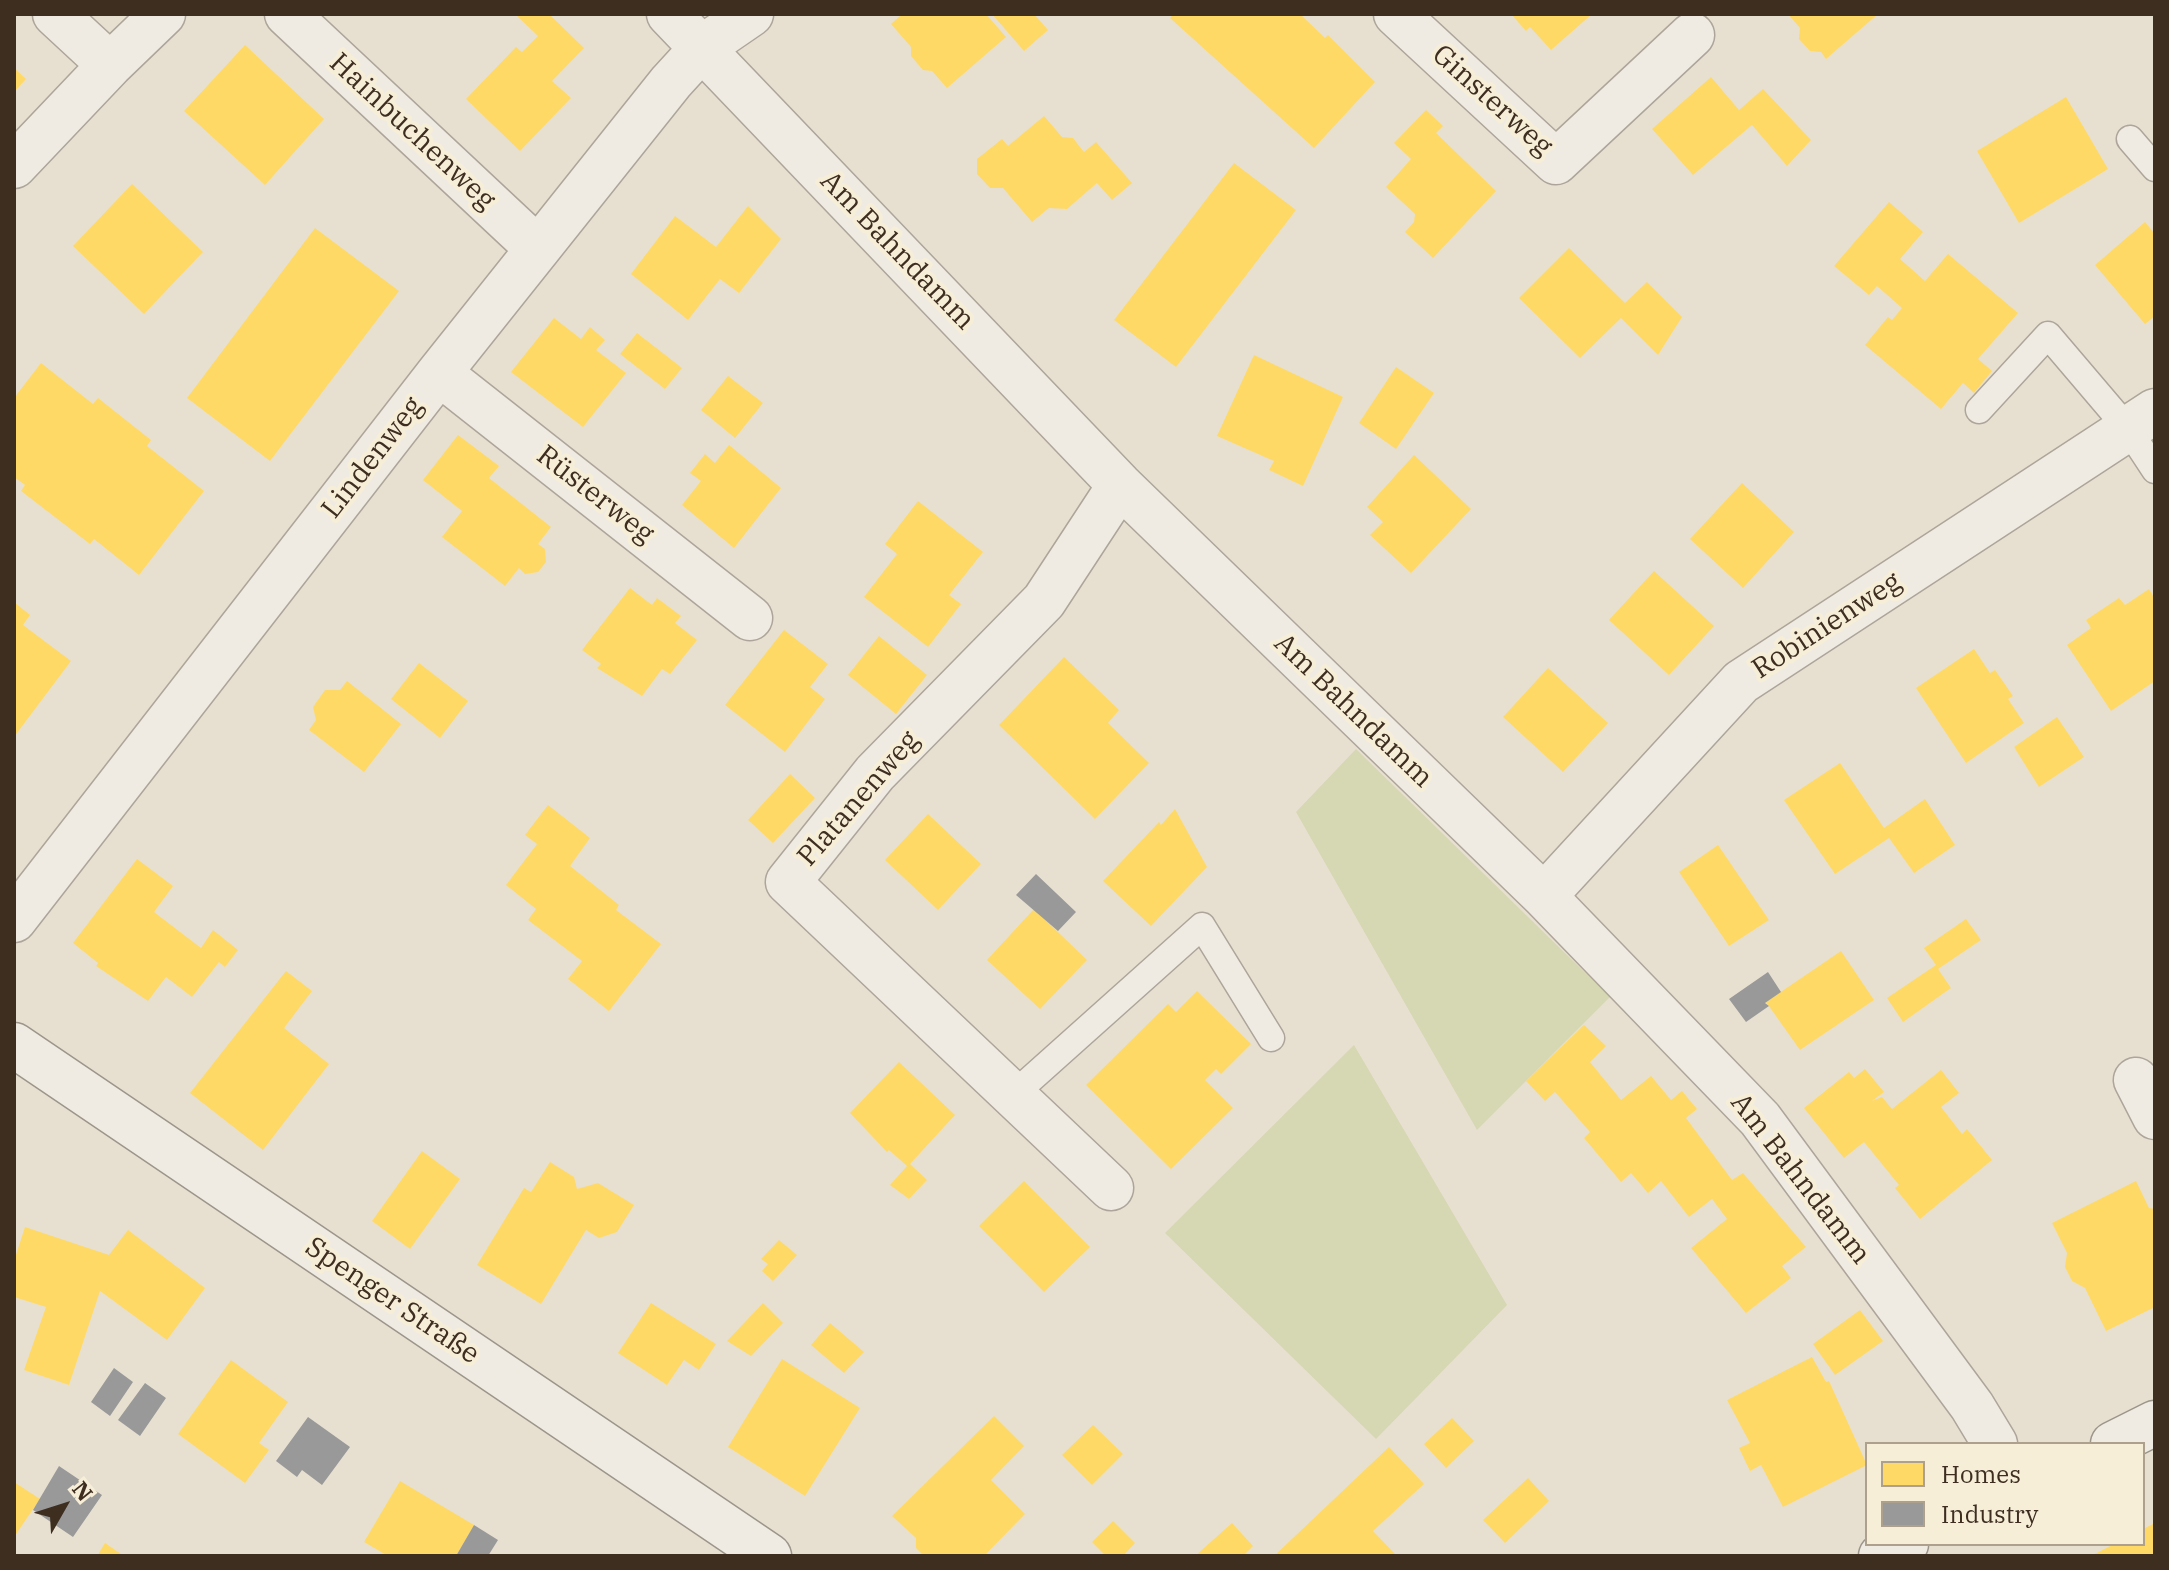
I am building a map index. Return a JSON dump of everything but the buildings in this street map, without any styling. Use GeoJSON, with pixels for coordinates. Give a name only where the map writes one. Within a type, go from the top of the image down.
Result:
{"type":"FeatureCollection","features":[{"type":"Feature","properties":{"kind":"street"},"geometry":{"type":"LineString","coordinates":[[55,14],[110,65]]}},
{"type":"Feature","properties":{"kind":"street"},"geometry":{"type":"LineString","coordinates":[[14,166],[163,14]]}},
{"type":"Feature","properties":{"kind":"street","name":"Hainbuchenweg"},"geometry":{"type":"LineString","coordinates":[[287,14],[538,249]]}},
{"type":"Feature","properties":{"kind":"street","name":"Am Bahndamm"},"geometry":{"type":"LineString","coordinates":[[669,14],[1120,485],[1544,896],[1760,1119],[1972,1406],[1994,1442]]}},
{"type":"Feature","properties":{"kind":"street","name":"Lindenweg"},"geometry":{"type":"LineString","coordinates":[[14,920],[538,249],[703,47],[751,14]]}},
{"type":"Feature","properties":{"kind":"street","name":"Ginsterweg"},"geometry":{"type":"LineString","coordinates":[[1396,14],[1556,162],[1692,35]]}},
{"type":"Feature","properties":{"kind":"street","name":"Rüsterweg"},"geometry":{"type":"LineString","coordinates":[[439,373],[750,618]]}},
{"type":"Feature","properties":{"kind":"street","name":"Robinienweg"},"geometry":{"type":"LineString","coordinates":[[1544,896],[1741,682],[2142,420]]}},
{"type":"Feature","properties":{"kind":"street","name":"Platanenweg"},"geometry":{"type":"LineString","coordinates":[[1111,1188],[788,882],[875,773],[1044,601],[1120,485]]}},
{"type":"Feature","properties":{"kind":"street","name":"Spenger Straße"},"geometry":{"type":"LineString","coordinates":[[14,1045],[769,1556]]}},
{"type":"Feature","properties":{"kind":"street"},"geometry":{"type":"LineString","coordinates":[[2117,1442],[2155,1423]]}},
{"type":"Feature","properties":{"kind":"street"},"geometry":{"type":"LineString","coordinates":[[1881,1556],[1902,1546]]}},
{"type":"Feature","properties":{"kind":"lane"},"geometry":{"type":"LineString","coordinates":[[2130,139],[2155,168]]}},
{"type":"Feature","properties":{"kind":"lane"},"geometry":{"type":"LineString","coordinates":[[1979,410],[2048,335],[2142,420],[2155,470]]}},
{"type":"Feature","properties":{"kind":"lane"},"geometry":{"type":"LineString","coordinates":[[1013,1095],[1202,926],[1271,1038]]}},
{"type":"Feature","properties":{"kind":"green space"},"geometry":{"type":"Polygon","coordinates":[[[1356,749],[1610,997],[1477,1130],[1296,812],[1356,749]]]}},
{"type":"Feature","properties":{"kind":"green space"},"geometry":{"type":"Polygon","coordinates":[[[1354,1045],[1507,1305],[1376,1439],[1165,1233],[1354,1045]]]}}]}
